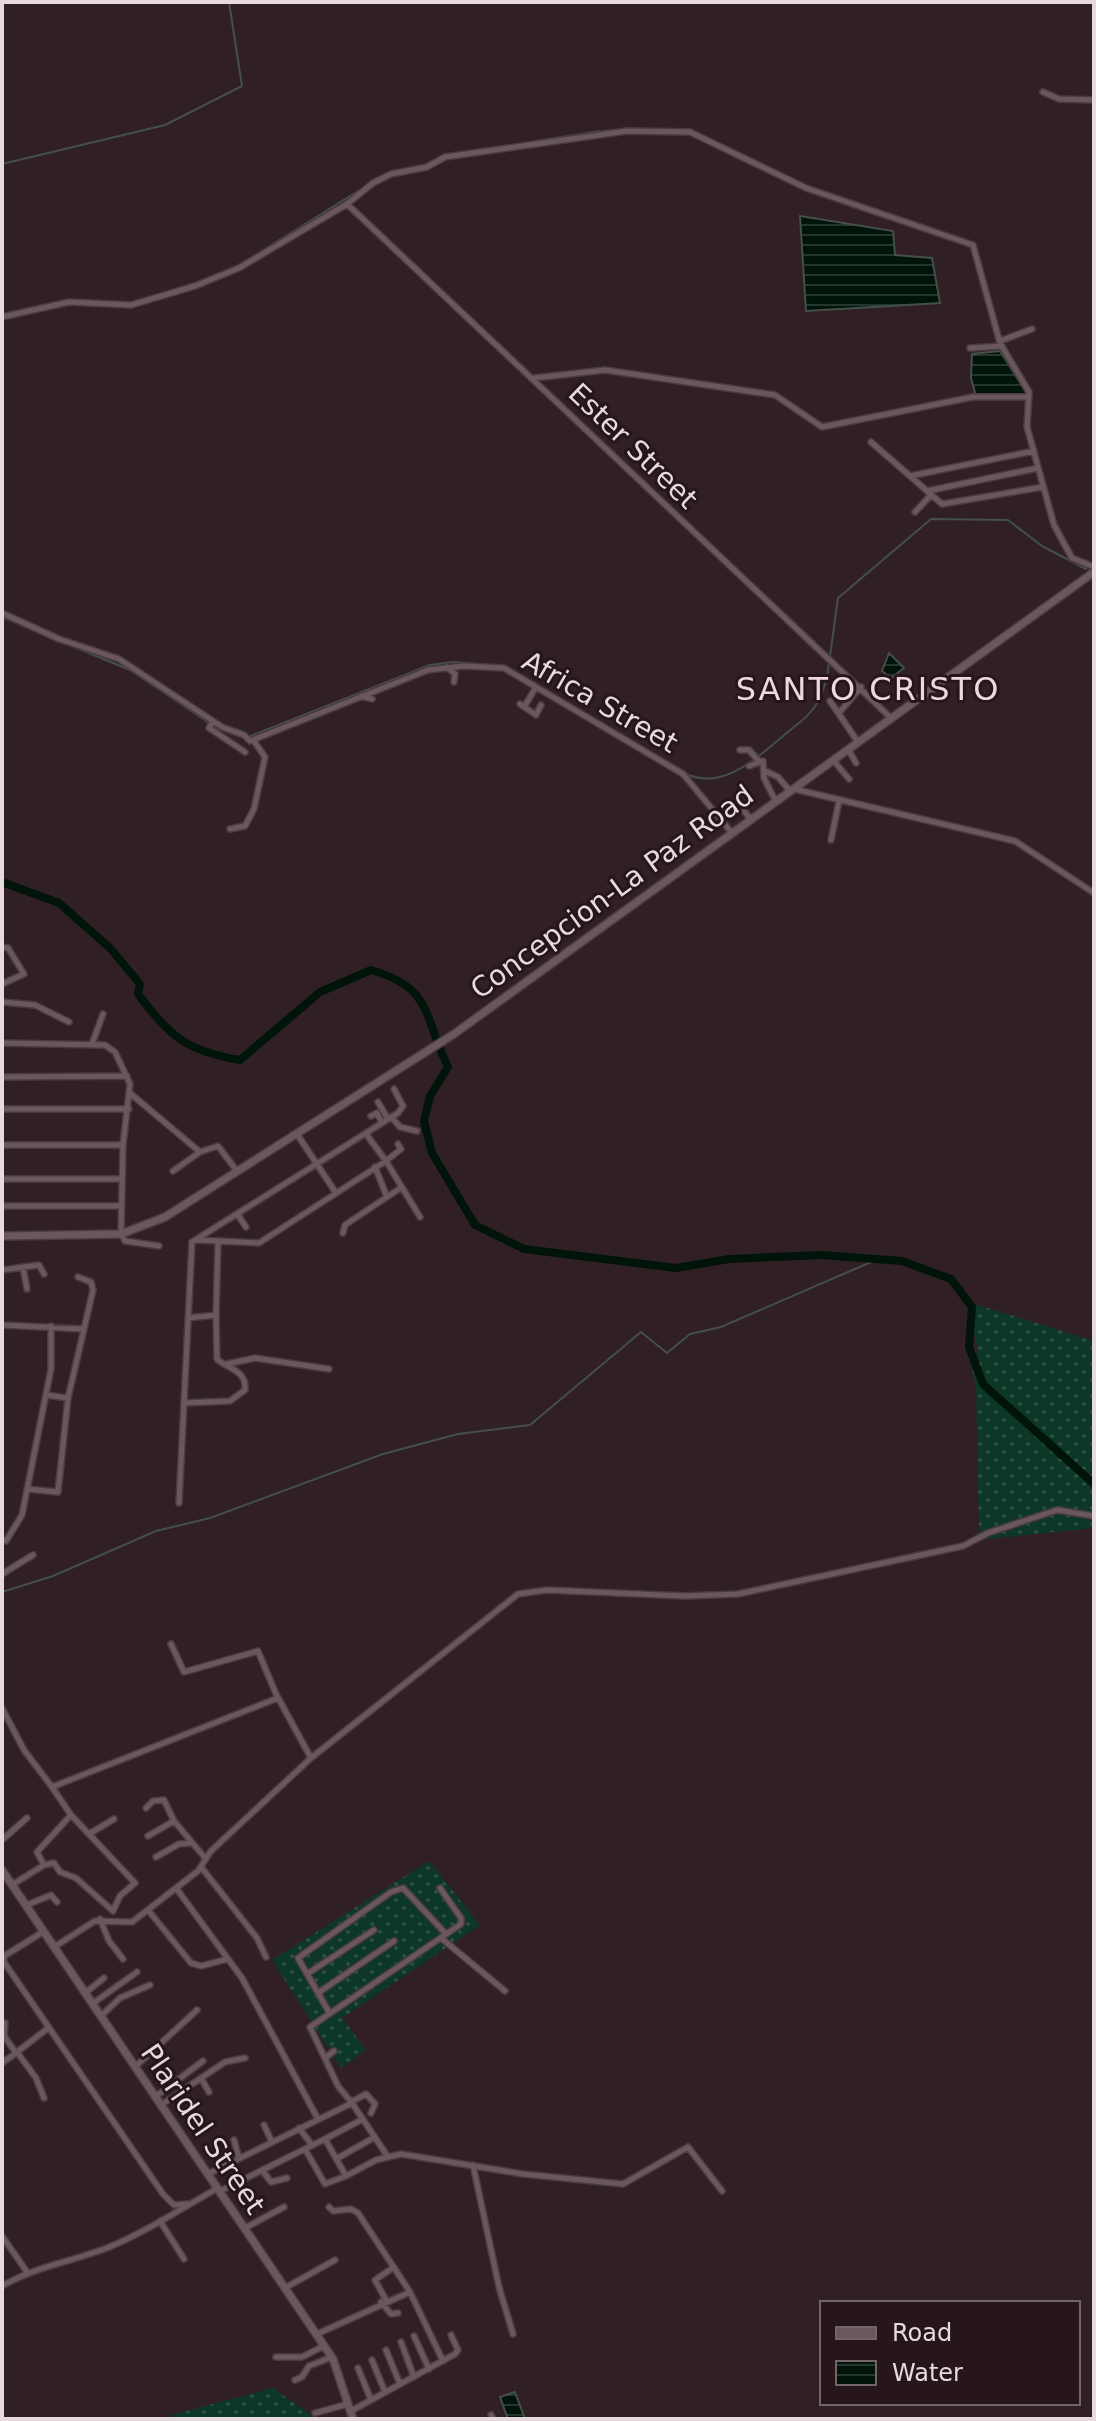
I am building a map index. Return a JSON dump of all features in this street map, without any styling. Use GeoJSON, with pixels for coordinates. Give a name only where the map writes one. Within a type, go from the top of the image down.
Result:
{"type":"FeatureCollection","features":[{"type":"Feature","properties":{"kind":"main road","name":"Concepcion-La Paz Road"},"geometry":{"type":"LineString","coordinates":[[2,1236],[121,1234],[143,1227],[237,1171],[447,1038],[1094,570]]}},
{"type":"Feature","properties":{"kind":"main road","name":"Plaridel Street"},"geometry":{"type":"LineString","coordinates":[[2,1870],[332,2357],[351,2411]]}},
{"type":"Feature","properties":{"kind":"street"},"geometry":{"type":"LineString","coordinates":[[1043,92],[1065,100],[1094,100]]}},
{"type":"Feature","properties":{"kind":"street"},"geometry":{"type":"LineString","coordinates":[[2,317],[69,302],[131,305],[195,286],[239,268],[347,204],[355,194],[384,177],[427,167],[451,156],[572,136],[683,130],[806,188],[975,247],[1001,343],[1028,388],[1027,427],[1054,525],[1067,551],[1094,570]]}},
{"type":"Feature","properties":{"kind":"street","name":"Ester Street"},"geometry":{"type":"LineString","coordinates":[[347,204],[891,718]]}},
{"type":"Feature","properties":{"kind":"street"},"geometry":{"type":"LineString","coordinates":[[970,348],[1001,343],[1032,329]]}},
{"type":"Feature","properties":{"kind":"street"},"geometry":{"type":"LineString","coordinates":[[533,379],[605,370],[775,395],[822,427],[959,399],[1029,397]]}},
{"type":"Feature","properties":{"kind":"street"},"geometry":{"type":"LineString","coordinates":[[871,442],[942,504],[1043,487]]}},
{"type":"Feature","properties":{"kind":"street"},"geometry":{"type":"LineString","coordinates":[[910,476],[1034,451]]}},
{"type":"Feature","properties":{"kind":"street"},"geometry":{"type":"LineString","coordinates":[[915,512],[929,493],[1038,468]]}},
{"type":"Feature","properties":{"kind":"street"},"geometry":{"type":"LineString","coordinates":[[2,613],[59,639],[119,659],[211,723],[248,738],[265,755],[254,809],[245,826],[230,829]]}},
{"type":"Feature","properties":{"kind":"street"},"geometry":{"type":"LineString","coordinates":[[447,666],[455,674],[454,682]]}},
{"type":"Feature","properties":{"kind":"street","name":"Africa Street"},"geometry":{"type":"LineString","coordinates":[[248,738],[447,666],[504,668],[683,774],[732,834]]}},
{"type":"Feature","properties":{"kind":"street"},"geometry":{"type":"LineString","coordinates":[[536,687],[522,706],[536,715],[541,705]]}},
{"type":"Feature","properties":{"kind":"street"},"geometry":{"type":"LineString","coordinates":[[839,713],[861,687]]}},
{"type":"Feature","properties":{"kind":"street"},"geometry":{"type":"LineString","coordinates":[[361,695],[372,699]]}},
{"type":"Feature","properties":{"kind":"street"},"geometry":{"type":"LineString","coordinates":[[830,701],[858,742]]}},
{"type":"Feature","properties":{"kind":"street"},"geometry":{"type":"LineString","coordinates":[[211,723],[212,731],[245,752]]}},
{"type":"Feature","properties":{"kind":"street"},"geometry":{"type":"LineString","coordinates":[[848,749],[856,763]]}},
{"type":"Feature","properties":{"kind":"street"},"geometry":{"type":"LineString","coordinates":[[740,750],[749,750],[763,761],[764,778],[776,802]]}},
{"type":"Feature","properties":{"kind":"street"},"geometry":{"type":"LineString","coordinates":[[749,766],[756,757]]}},
{"type":"Feature","properties":{"kind":"street"},"geometry":{"type":"LineString","coordinates":[[833,760],[849,779]]}},
{"type":"Feature","properties":{"kind":"street"},"geometry":{"type":"LineString","coordinates":[[765,771],[778,777],[792,790],[1015,841],[1094,893]]}},
{"type":"Feature","properties":{"kind":"street"},"geometry":{"type":"LineString","coordinates":[[831,840],[839,801]]}},
{"type":"Feature","properties":{"kind":"street"},"geometry":{"type":"LineString","coordinates":[[742,808],[751,820]]}},
{"type":"Feature","properties":{"kind":"street"},"geometry":{"type":"LineString","coordinates":[[2,947],[8,948],[24,974],[2,984]]}},
{"type":"Feature","properties":{"kind":"street"},"geometry":{"type":"LineString","coordinates":[[2,1002],[35,1005],[69,1022]]}},
{"type":"Feature","properties":{"kind":"street"},"geometry":{"type":"LineString","coordinates":[[92,1044],[103,1014]]}},
{"type":"Feature","properties":{"kind":"street"},"geometry":{"type":"LineString","coordinates":[[2,1043],[100,1044],[115,1052],[127,1076],[130,1093],[123,1145],[121,1234],[125,1241],[159,1246]]}},
{"type":"Feature","properties":{"kind":"street"},"geometry":{"type":"LineString","coordinates":[[2,1077],[127,1076]]}},
{"type":"Feature","properties":{"kind":"street"},"geometry":{"type":"LineString","coordinates":[[179,1503],[192,1244],[403,1108],[394,1089]]}},
{"type":"Feature","properties":{"kind":"street"},"geometry":{"type":"LineString","coordinates":[[130,1093],[200,1152]]}},
{"type":"Feature","properties":{"kind":"street"},"geometry":{"type":"LineString","coordinates":[[378,1102],[387,1120]]}},
{"type":"Feature","properties":{"kind":"street"},"geometry":{"type":"LineString","coordinates":[[2,1109],[129,1109]]}},
{"type":"Feature","properties":{"kind":"street"},"geometry":{"type":"LineString","coordinates":[[371,1116],[377,1113],[400,1127],[417,1131]]}},
{"type":"Feature","properties":{"kind":"street"},"geometry":{"type":"LineString","coordinates":[[297,1134],[336,1193]]}},
{"type":"Feature","properties":{"kind":"street"},"geometry":{"type":"LineString","coordinates":[[366,1134],[420,1217]]}},
{"type":"Feature","properties":{"kind":"street"},"geometry":{"type":"LineString","coordinates":[[196,1240],[218,1244],[259,1243],[386,1161],[399,1151],[398,1144]]}},
{"type":"Feature","properties":{"kind":"street"},"geometry":{"type":"LineString","coordinates":[[2,1145],[123,1145]]}},
{"type":"Feature","properties":{"kind":"street"},"geometry":{"type":"LineString","coordinates":[[173,1171],[200,1152],[218,1146],[237,1171]]}},
{"type":"Feature","properties":{"kind":"street"},"geometry":{"type":"LineString","coordinates":[[375,1167],[387,1197]]}},
{"type":"Feature","properties":{"kind":"street"},"geometry":{"type":"LineString","coordinates":[[2,1179],[121,1179]]}},
{"type":"Feature","properties":{"kind":"street"},"geometry":{"type":"LineString","coordinates":[[343,1233],[345,1225],[402,1187]]}},
{"type":"Feature","properties":{"kind":"street"},"geometry":{"type":"LineString","coordinates":[[2,1206],[122,1206]]}},
{"type":"Feature","properties":{"kind":"street"},"geometry":{"type":"LineString","coordinates":[[238,1215],[246,1227]]}},
{"type":"Feature","properties":{"kind":"street"},"geometry":{"type":"LineString","coordinates":[[184,1403],[237,1398],[245,1390],[246,1383],[238,1370],[217,1359],[218,1244]]}},
{"type":"Feature","properties":{"kind":"street"},"geometry":{"type":"LineString","coordinates":[[2,1270],[42,1266],[44,1274]]}},
{"type":"Feature","properties":{"kind":"street"},"geometry":{"type":"LineString","coordinates":[[23,1267],[27,1289]]}},
{"type":"Feature","properties":{"kind":"street"},"geometry":{"type":"LineString","coordinates":[[27,1489],[58,1492],[68,1398],[93,1285],[78,1277]]}},
{"type":"Feature","properties":{"kind":"street"},"geometry":{"type":"LineString","coordinates":[[188,1318],[216,1315]]}},
{"type":"Feature","properties":{"kind":"street"},"geometry":{"type":"LineString","coordinates":[[2,1325],[83,1329]]}},
{"type":"Feature","properties":{"kind":"street"},"geometry":{"type":"LineString","coordinates":[[3,1541],[21,1518],[51,1369],[51,1326]]}},
{"type":"Feature","properties":{"kind":"street"},"geometry":{"type":"LineString","coordinates":[[226,1364],[255,1358],[329,1369]]}},
{"type":"Feature","properties":{"kind":"street"},"geometry":{"type":"LineString","coordinates":[[46,1395],[68,1398]]}},
{"type":"Feature","properties":{"kind":"street"},"geometry":{"type":"LineString","coordinates":[[53,1948],[100,1919],[130,1923],[148,1910],[201,1867],[311,1758],[518,1594],[547,1590],[685,1596],[738,1594],[963,1546],[1053,1511],[1064,1509],[1094,1516]]}},
{"type":"Feature","properties":{"kind":"street"},"geometry":{"type":"LineString","coordinates":[[2,1574],[33,1555]]}},
{"type":"Feature","properties":{"kind":"street"},"geometry":{"type":"LineString","coordinates":[[171,1644],[184,1672],[258,1651],[278,1698],[311,1758]]}},
{"type":"Feature","properties":{"kind":"street"},"geometry":{"type":"LineString","coordinates":[[52,1787],[278,1698]]}},
{"type":"Feature","properties":{"kind":"street"},"geometry":{"type":"LineString","coordinates":[[2,1708],[24,1750],[71,1815],[135,1883],[118,1899],[113,1919]]}},
{"type":"Feature","properties":{"kind":"street"},"geometry":{"type":"LineString","coordinates":[[146,1808],[153,1801],[164,1800],[174,1821],[206,1859]]}},
{"type":"Feature","properties":{"kind":"street"},"geometry":{"type":"LineString","coordinates":[[44,1865],[37,1852],[71,1815]]}},
{"type":"Feature","properties":{"kind":"street"},"geometry":{"type":"LineString","coordinates":[[2,1840],[27,1818]]}},
{"type":"Feature","properties":{"kind":"street"},"geometry":{"type":"LineString","coordinates":[[89,1834],[114,1819]]}},
{"type":"Feature","properties":{"kind":"street"},"geometry":{"type":"LineString","coordinates":[[148,1836],[174,1821]]}},
{"type":"Feature","properties":{"kind":"street"},"geometry":{"type":"LineString","coordinates":[[156,1857],[179,1844],[191,1843]]}},
{"type":"Feature","properties":{"kind":"street"},"geometry":{"type":"LineString","coordinates":[[12,1885],[44,1865],[54,1863],[60,1872],[76,1878],[113,1911]]}},
{"type":"Feature","properties":{"kind":"street"},"geometry":{"type":"LineString","coordinates":[[201,1867],[257,1938],[266,1957]]}},
{"type":"Feature","properties":{"kind":"street"},"geometry":{"type":"LineString","coordinates":[[176,1888],[228,1959],[269,2025],[318,2119]]}},
{"type":"Feature","properties":{"kind":"street"},"geometry":{"type":"LineString","coordinates":[[329,2012],[299,1955],[399,1888],[444,1936],[505,1991]]}},
{"type":"Feature","properties":{"kind":"street"},"geometry":{"type":"LineString","coordinates":[[388,2157],[338,2086],[310,2027],[462,1922],[440,1888]]}},
{"type":"Feature","properties":{"kind":"street"},"geometry":{"type":"LineString","coordinates":[[27,1905],[51,1895],[57,1902]]}},
{"type":"Feature","properties":{"kind":"street"},"geometry":{"type":"LineString","coordinates":[[148,1910],[191,1963],[201,1966],[228,1959]]}},
{"type":"Feature","properties":{"kind":"street"},"geometry":{"type":"LineString","coordinates":[[100,1919],[109,1941],[123,1959]]}},
{"type":"Feature","properties":{"kind":"street"},"geometry":{"type":"LineString","coordinates":[[307,1974],[374,1930]]}},
{"type":"Feature","properties":{"kind":"street"},"geometry":{"type":"LineString","coordinates":[[43,1932],[3,1959],[47,2029],[155,2184],[174,2205]]}},
{"type":"Feature","properties":{"kind":"street"},"geometry":{"type":"LineString","coordinates":[[318,1993],[394,1941]]}},
{"type":"Feature","properties":{"kind":"street"},"geometry":{"type":"LineString","coordinates":[[91,2005],[137,1972]]}},
{"type":"Feature","properties":{"kind":"street"},"geometry":{"type":"LineString","coordinates":[[84,1994],[104,1978]]}},
{"type":"Feature","properties":{"kind":"street"},"geometry":{"type":"LineString","coordinates":[[100,2017],[120,1998],[150,1985]]}},
{"type":"Feature","properties":{"kind":"street"},"geometry":{"type":"LineString","coordinates":[[135,2068],[197,2010]]}},
{"type":"Feature","properties":{"kind":"street"},"geometry":{"type":"LineString","coordinates":[[5,2023],[4,2036],[44,2098]]}},
{"type":"Feature","properties":{"kind":"street"},"geometry":{"type":"LineString","coordinates":[[2,2063],[47,2029]]}},
{"type":"Feature","properties":{"kind":"street"},"geometry":{"type":"LineString","coordinates":[[325,2058],[334,2051]]}},
{"type":"Feature","properties":{"kind":"street"},"geometry":{"type":"LineString","coordinates":[[160,2106],[227,2061],[245,2058]]}},
{"type":"Feature","properties":{"kind":"street"},"geometry":{"type":"LineString","coordinates":[[154,2097],[203,2061]]}},
{"type":"Feature","properties":{"kind":"street"},"geometry":{"type":"LineString","coordinates":[[201,2078],[209,2092]]}},
{"type":"Feature","properties":{"kind":"street"},"geometry":{"type":"LineString","coordinates":[[208,2174],[366,2094],[375,2104],[371,2113]]}},
{"type":"Feature","properties":{"kind":"street"},"geometry":{"type":"LineString","coordinates":[[2,2286],[27,2272],[71,2262],[112,2246],[188,2204],[363,2119]]}},
{"type":"Feature","properties":{"kind":"street"},"geometry":{"type":"LineString","coordinates":[[264,2125],[272,2142]]}},
{"type":"Feature","properties":{"kind":"street"},"geometry":{"type":"LineString","coordinates":[[299,2128],[312,2145]]}},
{"type":"Feature","properties":{"kind":"street"},"geometry":{"type":"LineString","coordinates":[[336,2159],[375,2137]]}},
{"type":"Feature","properties":{"kind":"street"},"geometry":{"type":"LineString","coordinates":[[325,2139],[352,2182]]}},
{"type":"Feature","properties":{"kind":"street"},"geometry":{"type":"LineString","coordinates":[[234,2140],[239,2158]]}},
{"type":"Feature","properties":{"kind":"street"},"geometry":{"type":"LineString","coordinates":[[305,2149],[325,2184],[401,2154],[533,2176],[623,2184],[688,2147],[722,2191]]}},
{"type":"Feature","properties":{"kind":"street"},"geometry":{"type":"LineString","coordinates":[[473,2165],[503,2306],[513,2334]]}},
{"type":"Feature","properties":{"kind":"street"},"geometry":{"type":"LineString","coordinates":[[262,2170],[271,2182],[287,2178]]}},
{"type":"Feature","properties":{"kind":"street"},"geometry":{"type":"LineString","coordinates":[[174,2205],[188,2204]]}},
{"type":"Feature","properties":{"kind":"street"},"geometry":{"type":"LineString","coordinates":[[167,2216],[174,2205]]}},
{"type":"Feature","properties":{"kind":"street"},"geometry":{"type":"LineString","coordinates":[[244,2229],[284,2207]]}},
{"type":"Feature","properties":{"kind":"street"},"geometry":{"type":"LineString","coordinates":[[329,2207],[333,2211],[351,2209],[358,2213],[410,2292],[443,2361]]}},
{"type":"Feature","properties":{"kind":"street"},"geometry":{"type":"LineString","coordinates":[[160,2221],[184,2259]]}},
{"type":"Feature","properties":{"kind":"street"},"geometry":{"type":"LineString","coordinates":[[2,2236],[27,2272]]}},
{"type":"Feature","properties":{"kind":"street"},"geometry":{"type":"LineString","coordinates":[[285,2288],[335,2260]]}},
{"type":"Feature","properties":{"kind":"street"},"geometry":{"type":"LineString","coordinates":[[394,2267],[375,2280],[391,2314],[398,2313]]}},
{"type":"Feature","properties":{"kind":"street"},"geometry":{"type":"LineString","coordinates":[[316,2335],[384,2301],[410,2292]]}},
{"type":"Feature","properties":{"kind":"street"},"geometry":{"type":"LineString","coordinates":[[315,2413],[351,2411],[443,2361],[457,2352],[451,2335]]}},
{"type":"Feature","properties":{"kind":"street"},"geometry":{"type":"LineString","coordinates":[[414,2336],[429,2369]]}},
{"type":"Feature","properties":{"kind":"street"},"geometry":{"type":"LineString","coordinates":[[401,2342],[414,2377]]}},
{"type":"Feature","properties":{"kind":"street"},"geometry":{"type":"LineString","coordinates":[[276,2357],[302,2357],[324,2346]]}},
{"type":"Feature","properties":{"kind":"street"},"geometry":{"type":"LineString","coordinates":[[386,2350],[400,2384]]}},
{"type":"Feature","properties":{"kind":"street"},"geometry":{"type":"LineString","coordinates":[[295,2380],[302,2377],[309,2366],[332,2357]]}},
{"type":"Feature","properties":{"kind":"street"},"geometry":{"type":"LineString","coordinates":[[372,2360],[386,2392]]}},
{"type":"Feature","properties":{"kind":"street"},"geometry":{"type":"LineString","coordinates":[[358,2368],[371,2400]]}},
{"type":"Feature","properties":{"kind":"green space"},"geometry":{"type":"Polygon","coordinates":[[[968,1302],[1094,1341],[1094,1528],[969,1541],[979,1533],[976,1389],[972,1368],[978,1353],[968,1302]]]}},
{"type":"Feature","properties":{"kind":"green space"},"geometry":{"type":"Polygon","coordinates":[[[429,1861],[480,1925],[342,2018],[366,2050],[341,2068],[272,1960],[429,1861]]]}},
{"type":"Feature","properties":{"kind":"green space"},"geometry":{"type":"Polygon","coordinates":[[[273,2388],[317,2419],[172,2419],[172,2415],[273,2388]]]}},
{"type":"Feature","properties":{"kind":"water"},"geometry":{"type":"Polygon","coordinates":[[[800,216],[893,231],[895,255],[932,258],[940,303],[806,311],[800,216]]]}},
{"type":"Feature","properties":{"kind":"water"},"geometry":{"type":"Polygon","coordinates":[[[1000,351],[1027,394],[976,396],[971,378],[972,354],[1000,351]]]}},
{"type":"Feature","properties":{"kind":"water"},"geometry":{"type":"Polygon","coordinates":[[[889,653],[904,668],[891,678],[882,671],[889,653]]]}},
{"type":"Feature","properties":{"kind":"water"},"geometry":{"type":"Polygon","coordinates":[[[515,2392],[525,2419],[508,2419],[500,2397],[515,2392]]]}},
{"type":"Feature","properties":{"kind":"waterway"},"geometry":{"type":"LineString","coordinates":[[2,164],[165,125],[242,86],[229,2]]}},
{"type":"Feature","properties":{"kind":"waterway"},"geometry":{"type":"LineString","coordinates":[[603,131],[626,129]]}},
{"type":"Feature","properties":{"kind":"waterway"},"geometry":{"type":"LineString","coordinates":[[632,129],[690,130]]}},
{"type":"Feature","properties":{"kind":"waterway"},"geometry":{"type":"LineString","coordinates":[[536,141],[600,131]]}},
{"type":"Feature","properties":{"kind":"waterway"},"geometry":{"type":"LineString","coordinates":[[254,256],[387,173]]}},
{"type":"Feature","properties":{"kind":"waterway"},"geometry":{"type":"LineString","coordinates":[[863,210],[882,217]]}},
{"type":"Feature","properties":{"kind":"waterway"},"geometry":{"type":"LineString","coordinates":[[173,290],[201,281]]}},
{"type":"Feature","properties":{"kind":"waterway"},"geometry":{"type":"LineString","coordinates":[[38,306],[64,301]]}},
{"type":"Feature","properties":{"kind":"waterway"},"geometry":{"type":"LineString","coordinates":[[23,310],[36,307]]}},
{"type":"Feature","properties":{"kind":"waterway"},"geometry":{"type":"LineString","coordinates":[[830,656],[838,598],[931,519],[1008,520],[1042,546],[1086,569]]}},
{"type":"Feature","properties":{"kind":"waterway"},"geometry":{"type":"LineString","coordinates":[[2,617],[130,670],[209,723]]}},
{"type":"Feature","properties":{"kind":"waterway"},"geometry":{"type":"LineString","coordinates":[[248,737],[430,665],[453,662],[503,666]]}},
{"type":"Feature","properties":{"kind":"waterway"},"geometry":{"type":"LineString","coordinates":[[684,773],[700,778],[716,778],[731,773],[760,755],[812,711],[824,688],[829,662]]}},
{"type":"Feature","properties":{"kind":"waterway"},"geometry":{"type":"LineString","coordinates":[[568,703],[659,757]]}},
{"type":"Feature","properties":{"kind":"waterway"},"geometry":{"type":"LineString","coordinates":[[214,727],[241,737]]}},
{"type":"Feature","properties":{"kind":"waterway"},"geometry":{"type":"LineString","coordinates":[[2,882],[59,903],[110,948],[140,984],[138,994],[160,1021],[181,1040],[221,1056],[240,1060],[320,992],[371,970],[406,986],[424,1006],[448,1067],[430,1096],[424,1121],[432,1153],[475,1225],[524,1249],[676,1268],[729,1259],[821,1255],[902,1261],[951,1279],[972,1307],[969,1347],[983,1384],[1094,1484]]}},
{"type":"Feature","properties":{"kind":"waterway"},"geometry":{"type":"LineString","coordinates":[[2,1592],[53,1576],[156,1531],[210,1518],[383,1454],[458,1434],[530,1425],[641,1332],[667,1353],[690,1334],[721,1327],[878,1259]]}},
{"type":"Feature","properties":{"kind":"district","name":"SANTO CRISTO"},"geometry":{"type":"Point","coordinates":[868,689]}}]}
